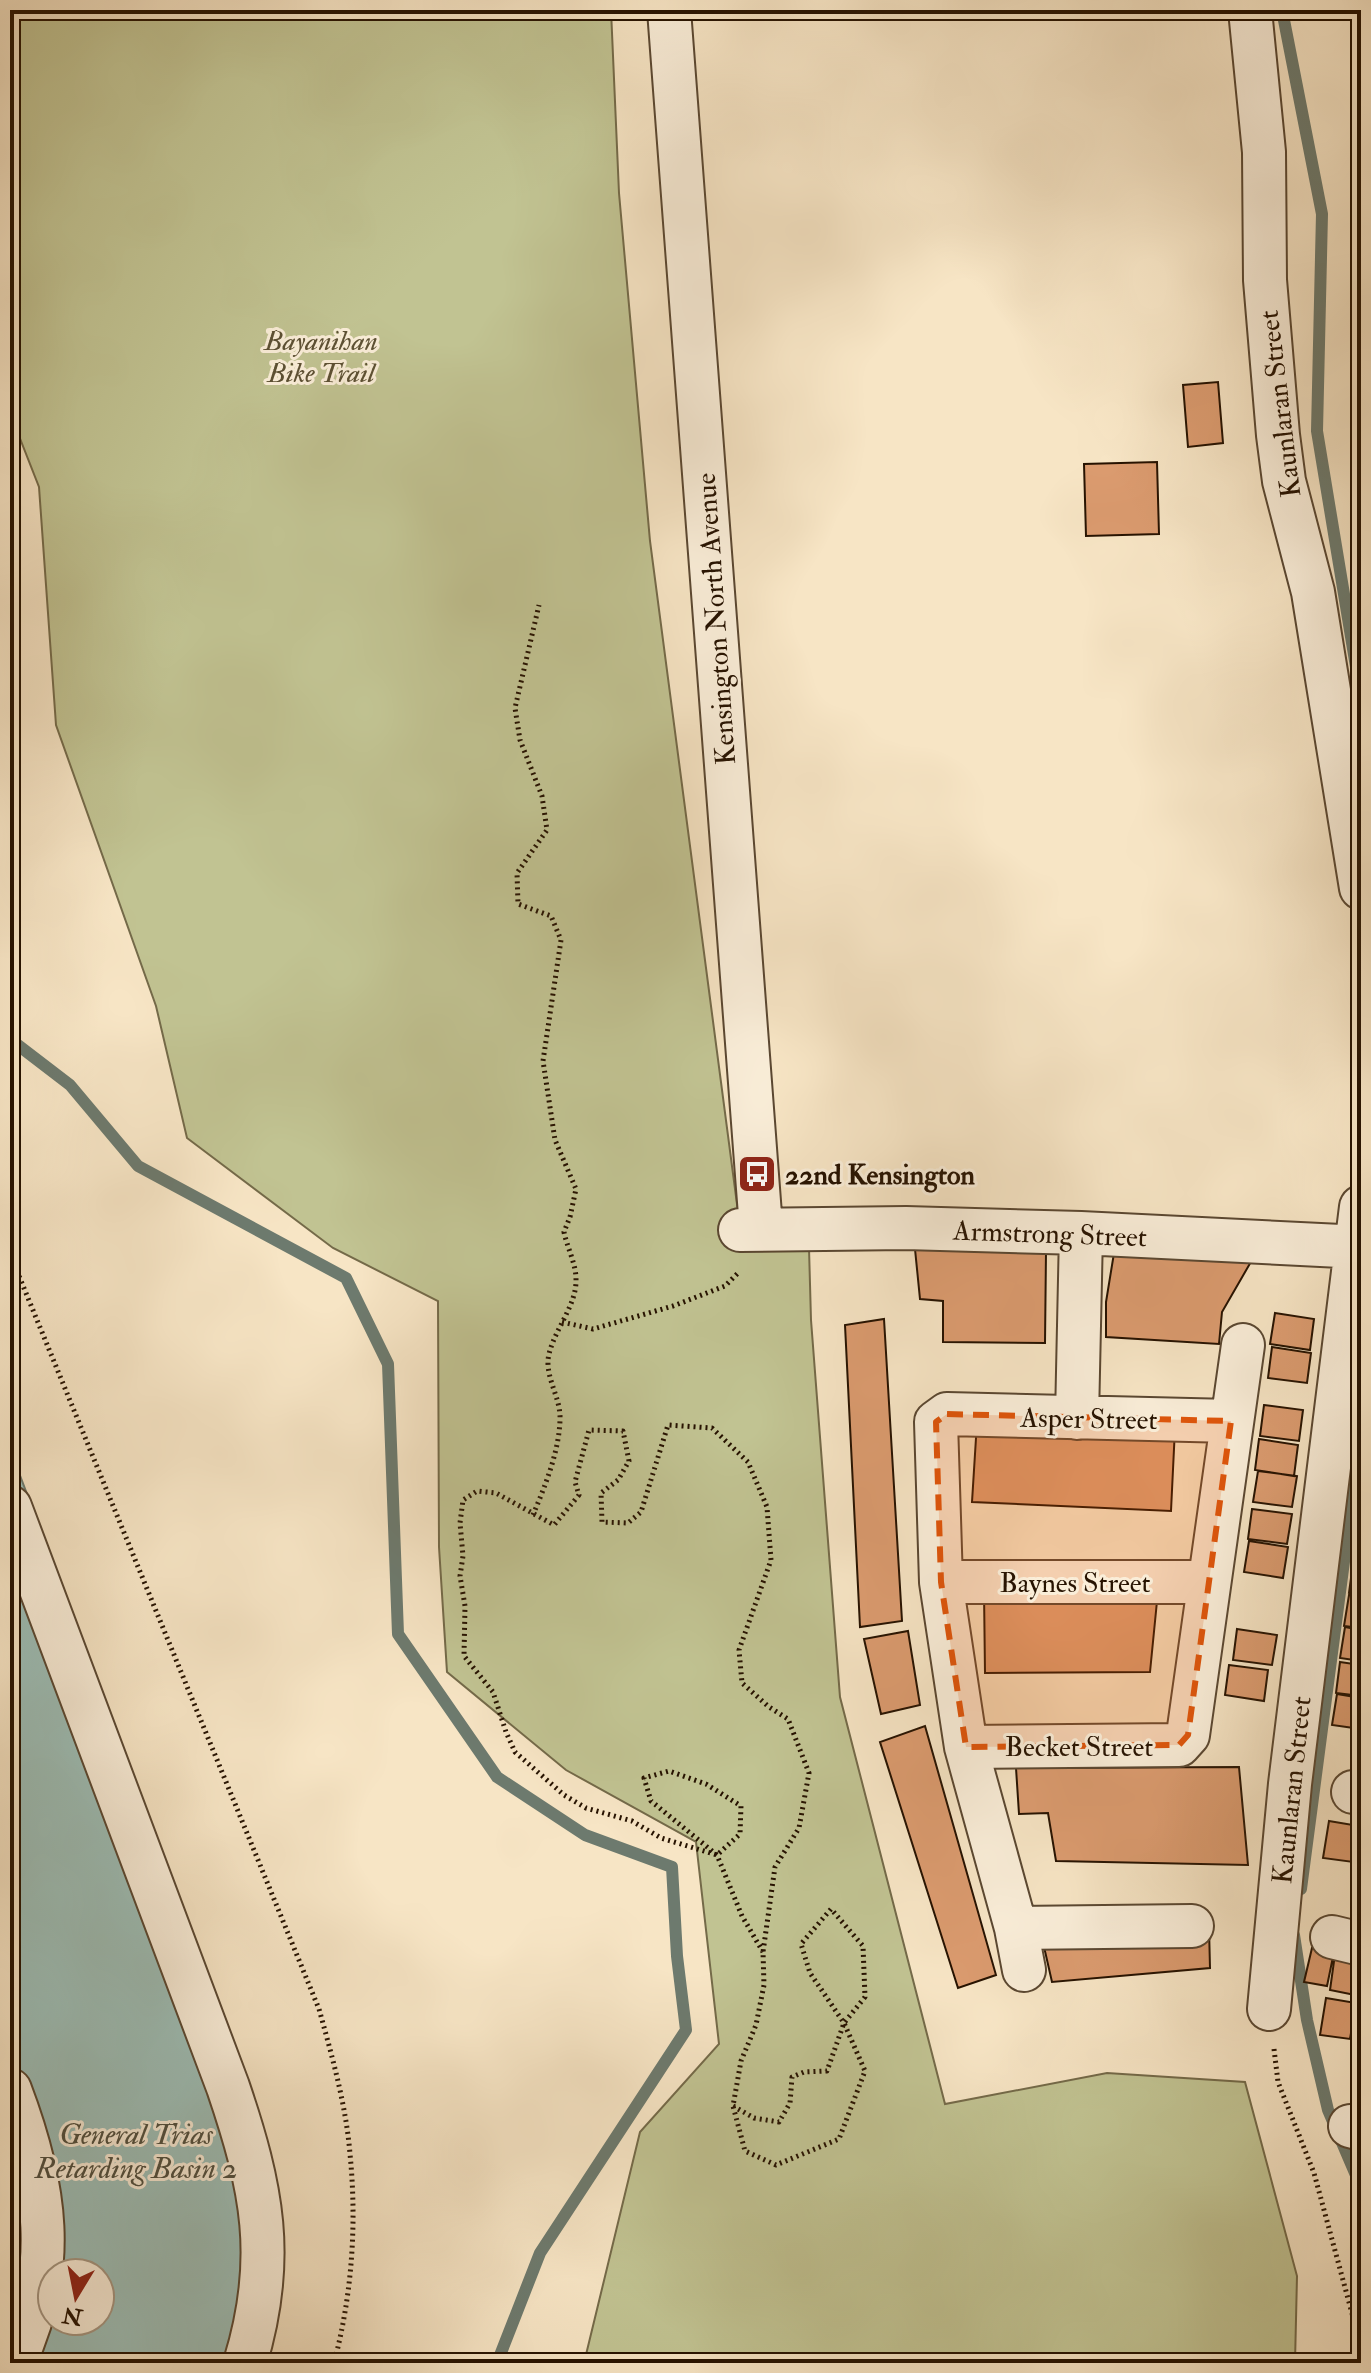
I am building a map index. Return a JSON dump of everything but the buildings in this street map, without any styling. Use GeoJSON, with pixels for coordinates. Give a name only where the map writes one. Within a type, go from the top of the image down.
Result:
{"type":"FeatureCollection","features":[{"type":"Feature","properties":{"kind":"street","name":"Kensington North Avenue"},"geometry":{"type":"LineString","coordinates":[[669,10],[748,1242]]}},
{"type":"Feature","properties":{"kind":"street","name":"Kaunlaran Street"},"geometry":{"type":"LineString","coordinates":[[1250,10],[1264,152],[1265,280],[1284,481],[1313,592],[1361,888]]}},
{"type":"Feature","properties":{"kind":"street","name":"Armstrong Street"},"geometry":{"type":"LineString","coordinates":[[748,1242],[906,1228],[1081,1233],[1359,1233]]}},
{"type":"Feature","properties":{"kind":"street"},"geometry":{"type":"LineString","coordinates":[[1077,1418],[1081,1233]]}},
{"type":"Feature","properties":{"kind":"street","name":"Kaunlaran Street"},"geometry":{"type":"LineString","coordinates":[[1269,2009],[1290,1784],[1359,1233]]}},
{"type":"Feature","properties":{"kind":"street"},"geometry":{"type":"LineString","coordinates":[[1209,1582],[1243,1345]]}},
{"type":"Feature","properties":{"kind":"street","name":"Asper Street"},"geometry":{"type":"LineString","coordinates":[[941,1582],[936,1422],[947,1414],[1231,1421]]}},
{"type":"Feature","properties":{"kind":"street"},"geometry":{"type":"LineString","coordinates":[[10,1507],[228,2087],[253,2165],[264,2228],[263,2260],[260,2301],[245,2363]]}},
{"type":"Feature","properties":{"kind":"street"},"geometry":{"type":"LineString","coordinates":[[941,1582],[966,1747],[1016,1928],[1024,1970]]}},
{"type":"Feature","properties":{"kind":"street","name":"Baynes Street"},"geometry":{"type":"LineString","coordinates":[[941,1582],[1209,1582]]}},
{"type":"Feature","properties":{"kind":"street","name":"Becket Street"},"geometry":{"type":"LineString","coordinates":[[966,1747],[1179,1745],[1188,1735],[1209,1582]]}},
{"type":"Feature","properties":{"kind":"street"},"geometry":{"type":"LineString","coordinates":[[1016,1928],[1192,1926]]}},
{"type":"Feature","properties":{"kind":"street"},"geometry":{"type":"LineString","coordinates":[[10,2090],[29,2144],[40,2189],[44,2232],[36,2309],[14,2363]]}},
{"type":"Feature","properties":{"kind":"path"},"geometry":{"type":"LineString","coordinates":[[533,1515],[547,1481],[560,1420],[548,1358],[574,1292],[576,1278],[564,1232],[576,1189],[555,1140],[543,1061],[561,940],[551,916],[518,904],[517,873],[547,830],[542,796],[520,740],[515,708],[539,605]]}},
{"type":"Feature","properties":{"kind":"path"},"geometry":{"type":"LineString","coordinates":[[562,1322],[593,1329],[673,1306],[725,1286],[748,1242]]}},
{"type":"Feature","properties":{"kind":"path"},"geometry":{"type":"LineString","coordinates":[[10,1254],[319,2009],[339,2083],[351,2166],[353,2217],[350,2279],[334,2363]]}},
{"type":"Feature","properties":{"kind":"path"},"geometry":{"type":"LineString","coordinates":[[717,1855],[661,1838],[632,1821],[586,1808],[564,1795],[515,1752],[493,1692],[464,1656],[460,1523],[463,1500],[477,1491],[496,1493],[554,1525],[579,1495],[575,1482],[589,1430],[623,1431],[629,1461],[618,1480],[601,1493],[602,1522],[628,1523],[641,1512],[668,1425],[712,1428],[748,1462],[767,1507],[771,1560],[739,1650],[742,1683],[788,1719],[809,1773],[799,1828],[775,1867],[763,1952],[762,1999],[756,2025],[741,2061],[733,2106],[745,2151],[776,2165],[839,2139],[865,2071],[844,2023],[810,1973],[801,1944],[831,1909],[863,1946],[865,1997],[844,2023],[827,2071],[804,2072],[792,2077],[790,2103],[779,2122],[754,2118],[733,2106]]}},
{"type":"Feature","properties":{"kind":"path"},"geometry":{"type":"LineString","coordinates":[[717,1855],[740,1834],[741,1806],[706,1784],[669,1771],[644,1778],[651,1801],[717,1855],[742,1916],[763,1952]]}},
{"type":"Feature","properties":{"kind":"path"},"geometry":{"type":"LineString","coordinates":[[1269,2009],[1278,2082],[1314,2173],[1353,2317],[1355,2363]]}},
{"type":"Feature","properties":{"kind":"highlighted area"},"geometry":{"type":"Polygon","coordinates":[[[947,1414],[1231,1421],[1188,1735],[1179,1745],[966,1747],[941,1582],[936,1422],[947,1414]]]}},
{"type":"Feature","properties":{"kind":"green space","name":"Bayanihan Bike Trail"},"geometry":{"type":"Polygon","coordinates":[[[10,10],[611,10],[619,193],[650,541],[743,1250],[809,1248],[811,1320],[840,1697],[945,2104],[1107,2073],[1245,2082],[1297,2276],[1295,2363],[584,2363],[640,2132],[719,2044],[696,1842],[566,1770],[447,1672],[439,1547],[438,1301],[333,1248],[187,1138],[156,1006],[56,725],[39,487],[10,413],[10,10]]]}},
{"type":"Feature","properties":{"kind":"water","name":"General Trias Retarding Basin 2"},"geometry":{"type":"Polygon","coordinates":[[[10,1449],[247,2077],[278,2196],[262,2363],[10,2363],[10,1449]]]}},
{"type":"Feature","properties":{"kind":"waterway"},"geometry":{"type":"LineString","coordinates":[[1282,10],[1322,214],[1317,431],[1361,697]]}},
{"type":"Feature","properties":{"kind":"waterway"},"geometry":{"type":"LineString","coordinates":[[10,1039],[70,1085],[138,1166],[346,1278],[388,1364],[398,1634],[497,1777],[585,1835],[672,1867],[677,1956],[686,2030],[540,2253],[497,2363]]}},
{"type":"Feature","properties":{"kind":"waterway"},"geometry":{"type":"LineString","coordinates":[[1301,1889],[1361,1432]]}},
{"type":"Feature","properties":{"kind":"waterway"},"geometry":{"type":"LineString","coordinates":[[1294,1935],[1307,2020],[1328,2110],[1361,2187]]}},
{"type":"Feature","properties":{"kind":"place","name":"22nd Kensington"},"geometry":{"type":"Point","coordinates":[757,1174]}}]}
